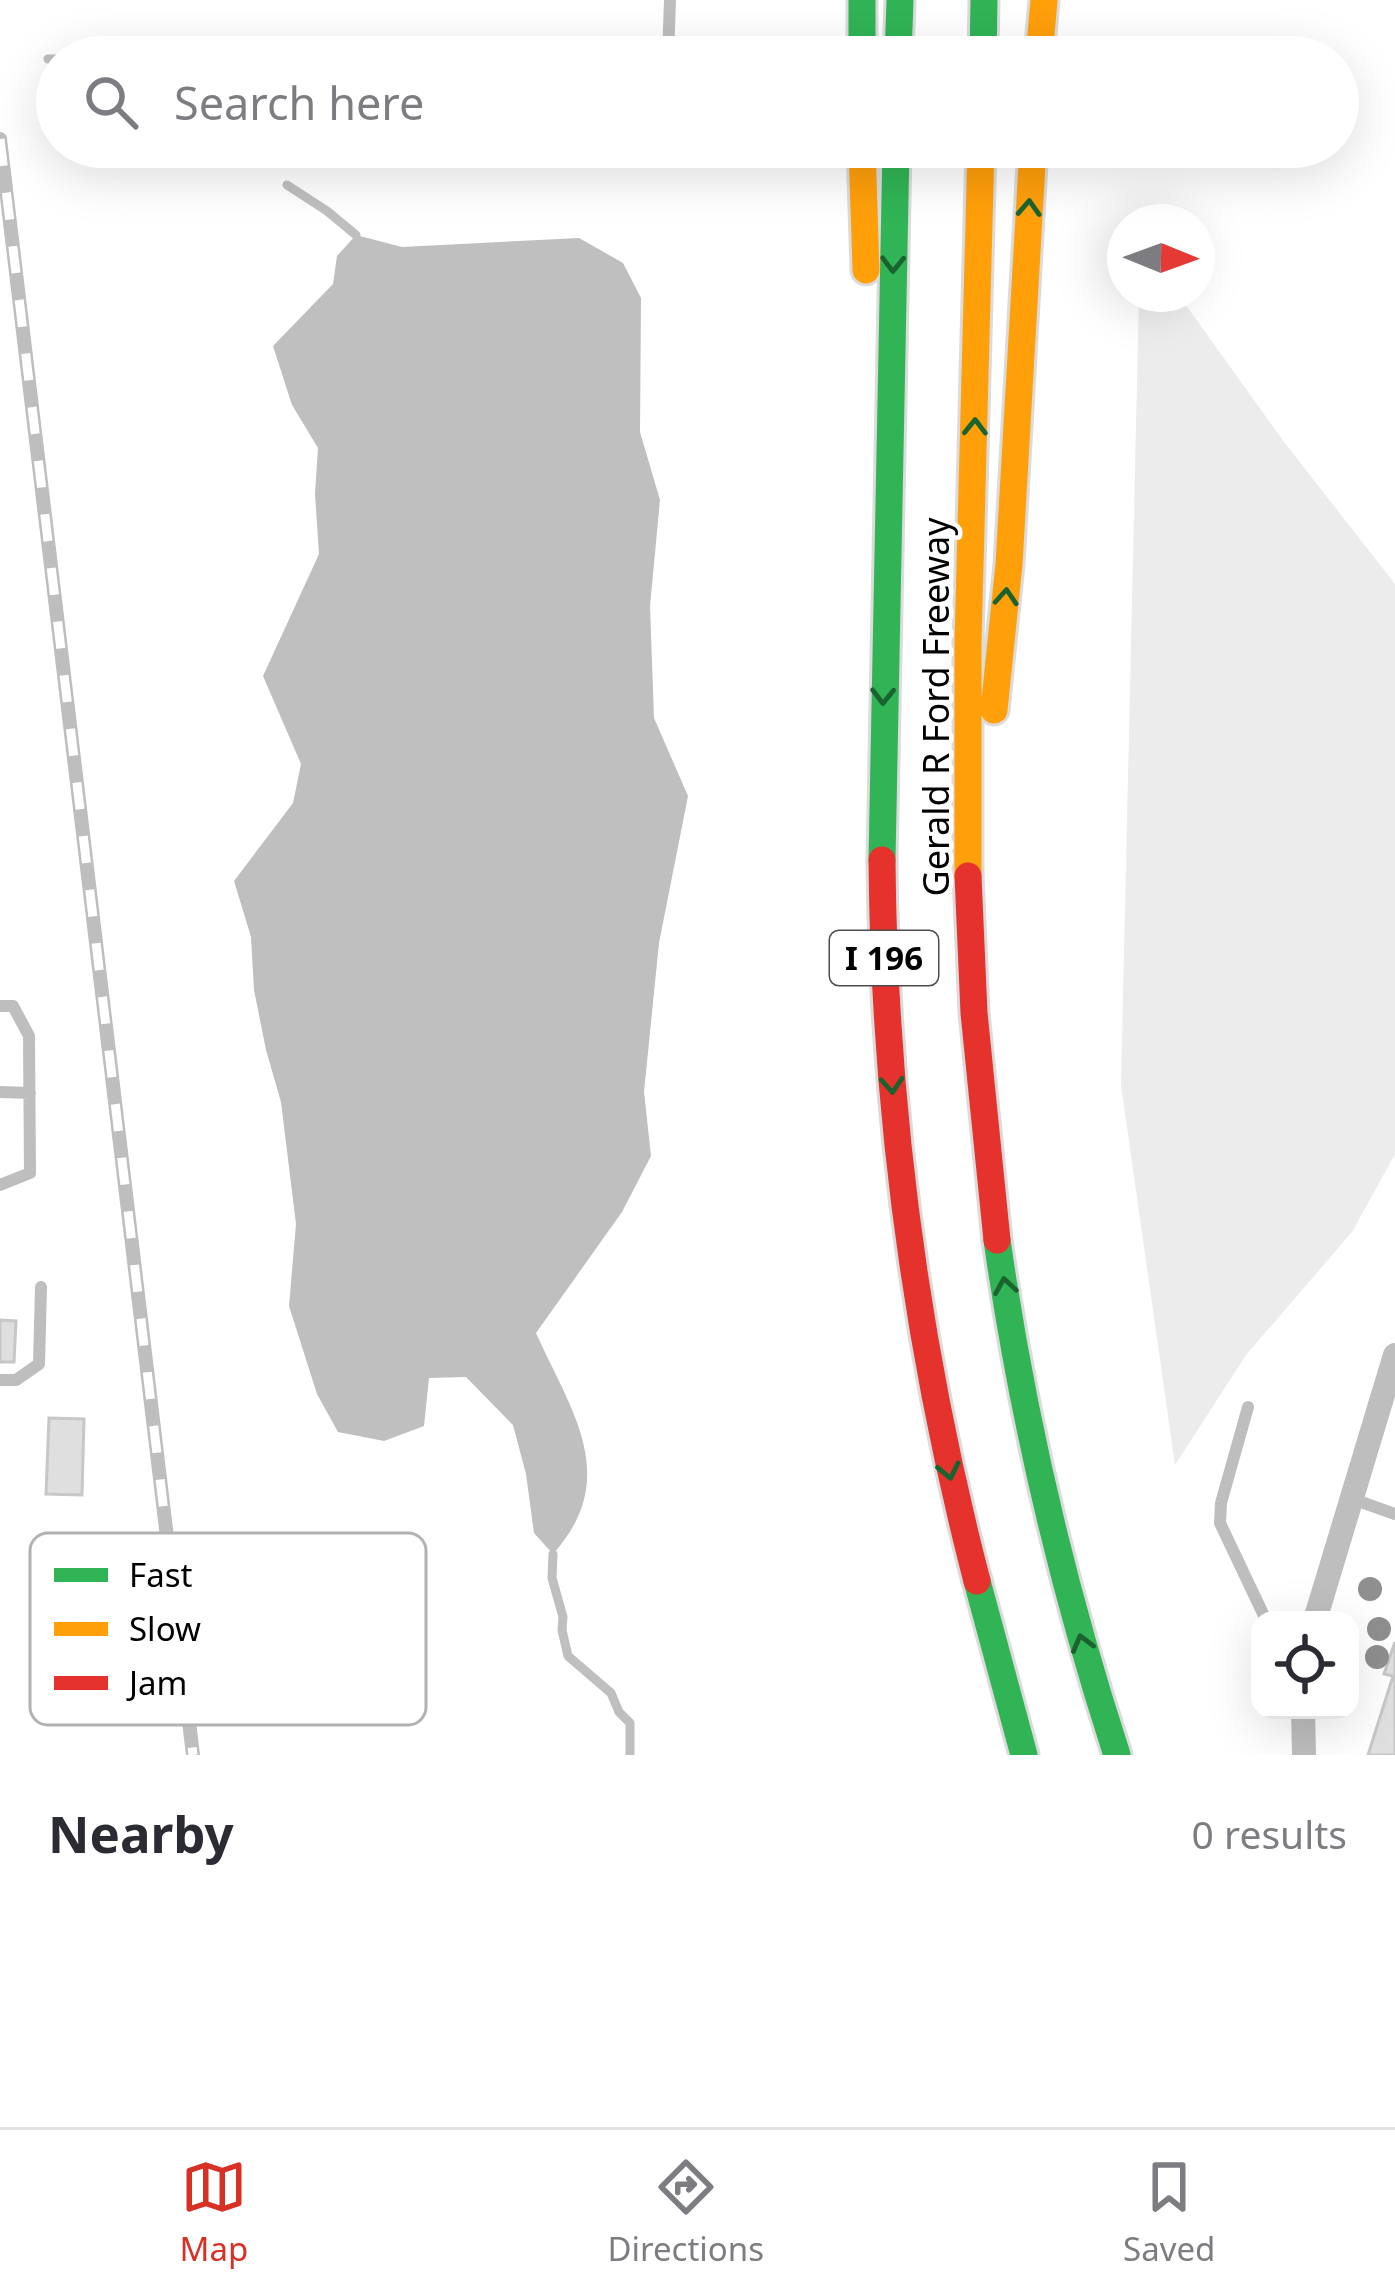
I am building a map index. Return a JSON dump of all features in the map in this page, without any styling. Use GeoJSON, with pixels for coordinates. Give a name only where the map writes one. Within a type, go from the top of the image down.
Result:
{"type":"FeatureCollection","features":[{"type":"Feature","properties":{"kind":"highway"},"geometry":{"type":"LineString","coordinates":[[862,0],[862,36]]}},
{"type":"Feature","properties":{"kind":"highway"},"geometry":{"type":"LineString","coordinates":[[899,36],[900,0]]}},
{"type":"Feature","properties":{"kind":"highway"},"geometry":{"type":"LineString","coordinates":[[983,36],[984,0]]}},
{"type":"Feature","properties":{"kind":"highway"},"geometry":{"type":"LineString","coordinates":[[1041,36],[1045,0]]}},
{"type":"Feature","properties":{"kind":"highway"},"geometry":{"type":"LineString","coordinates":[[863,168],[885,625]]}},
{"type":"Feature","properties":{"kind":"highway","name":"Gerald R Ford Freeway"},"geometry":{"type":"LineString","coordinates":[[896,168],[881,775],[885,982],[909,1237],[950,1478],[1024,1755]]}},
{"type":"Feature","properties":{"kind":"highway","name":"Gerald R Ford Freeway"},"geometry":{"type":"LineString","coordinates":[[981,168],[970,922],[984,1138],[1011,1327],[1065,1577],[1117,1755]]}},
{"type":"Feature","properties":{"kind":"highway"},"geometry":{"type":"LineString","coordinates":[[970,922],[1003,636],[1032,168]]}},
{"type":"Feature","properties":{"kind":"street"},"geometry":{"type":"LineString","coordinates":[[1317,1611],[1395,1354]]}},
{"type":"Feature","properties":{"kind":"street"},"geometry":{"type":"LineString","coordinates":[[1303,1719],[1304,1755]]}},
{"type":"Feature","properties":{"kind":"lane"},"geometry":{"type":"LineString","coordinates":[[669,36],[670,0]]}},
{"type":"Feature","properties":{"kind":"lane"},"geometry":{"type":"LineString","coordinates":[[0,1006],[14,1006],[29,1036],[30,1093],[30,1173],[0,1185]]}},
{"type":"Feature","properties":{"kind":"lane"},"geometry":{"type":"LineString","coordinates":[[0,1092],[30,1093]]}},
{"type":"Feature","properties":{"kind":"lane"},"geometry":{"type":"LineString","coordinates":[[0,1379],[16,1380],[39,1364],[40,1287]]}},
{"type":"Feature","properties":{"kind":"lane"},"geometry":{"type":"LineString","coordinates":[[1248,1407],[1221,1503],[1220,1523],[1263,1611]]}},
{"type":"Feature","properties":{"kind":"lane"},"geometry":{"type":"LineString","coordinates":[[1349,1497],[1395,1514]]}},
{"type":"Feature","properties":{"kind":"shaded area"},"geometry":{"type":"Polygon","coordinates":[[[356,235],[402,247],[579,238],[623,263],[641,298],[640,432],[660,500],[650,606],[654,718],[688,796],[659,943],[644,1092],[651,1156],[622,1212],[536,1333],[575,1417],[587,1471],[574,1526],[553,1554],[534,1533],[513,1425],[466,1377],[429,1378],[424,1426],[384,1441],[338,1432],[317,1394],[289,1306],[296,1224],[281,1102],[254,990],[251,937],[234,881],[293,803],[301,764],[263,676],[319,554],[318,448],[292,405],[273,346],[333,284],[337,256],[356,235]]]}},
{"type":"Feature","properties":{"kind":"shaded area"},"geometry":{"type":"Polygon","coordinates":[[[1139,312],[1191,312],[1395,584],[1395,1154],[1352,1232],[1246,1355],[1175,1465],[1121,1085],[1139,312]]]}},
{"type":"Feature","properties":{"kind":"building"},"geometry":{"type":"Polygon","coordinates":[[[0,1320],[16,1321],[14,1362],[0,1362],[0,1320]]]}},
{"type":"Feature","properties":{"kind":"building"},"geometry":{"type":"Polygon","coordinates":[[[49,1418],[84,1419],[82,1495],[46,1494],[49,1418]]]}},
{"type":"Feature","properties":{"kind":"building"},"geometry":{"type":"Polygon","coordinates":[[[1395,1642],[1395,1755],[1368,1755],[1393,1676],[1384,1674],[1395,1642]]]}},
{"type":"Feature","properties":{"kind":"waterway"},"geometry":{"type":"LineString","coordinates":[[287,185],[356,235]]}},
{"type":"Feature","properties":{"kind":"waterway"},"geometry":{"type":"LineString","coordinates":[[553,1554],[552,1578],[568,1656],[611,1693],[630,1723],[630,1755]]}},
{"type":"Feature","properties":{"kind":"railway"},"geometry":{"type":"LineString","coordinates":[[0,139],[166,1533]]}},
{"type":"Feature","properties":{"kind":"railway"},"geometry":{"type":"LineString","coordinates":[[189,1725],[193,1755]]}},
{"type":"Feature","properties":{"kind":"traffic: fast"},"geometry":{"type":"LineString","coordinates":[[862,0],[862,36]]}},
{"type":"Feature","properties":{"kind":"traffic: fast"},"geometry":{"type":"LineString","coordinates":[[899,36],[900,0]]}},
{"type":"Feature","properties":{"kind":"traffic: fast"},"geometry":{"type":"LineString","coordinates":[[983,36],[984,0]]}},
{"type":"Feature","properties":{"kind":"traffic: fast"},"geometry":{"type":"LineString","coordinates":[[882,860],[896,168]]}},
{"type":"Feature","properties":{"kind":"traffic: fast"},"geometry":{"type":"LineString","coordinates":[[997,1240],[1046,1500],[1117,1755]]}},
{"type":"Feature","properties":{"kind":"traffic: fast"},"geometry":{"type":"LineString","coordinates":[[977,1581],[1024,1755]]}},
{"type":"Feature","properties":{"kind":"traffic: slow"},"geometry":{"type":"LineString","coordinates":[[1041,36],[1044,0]]}},
{"type":"Feature","properties":{"kind":"traffic: slow"},"geometry":{"type":"LineString","coordinates":[[863,168],[866,270]]}},
{"type":"Feature","properties":{"kind":"traffic: slow"},"geometry":{"type":"LineString","coordinates":[[968,876],[968,642],[980,168]]}},
{"type":"Feature","properties":{"kind":"traffic: slow"},"geometry":{"type":"LineString","coordinates":[[994,710],[1009,564],[1032,168]]}},
{"type":"Feature","properties":{"kind":"traffic: jam"},"geometry":{"type":"LineString","coordinates":[[882,860],[889,1042],[907,1224],[937,1403],[977,1581]]}},
{"type":"Feature","properties":{"kind":"traffic: jam"},"geometry":{"type":"LineString","coordinates":[[968,876],[974,1013],[997,1240]]}}]}
